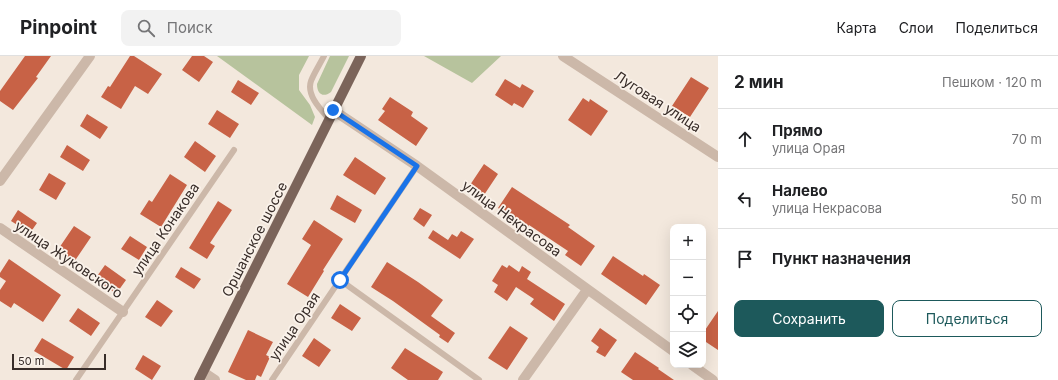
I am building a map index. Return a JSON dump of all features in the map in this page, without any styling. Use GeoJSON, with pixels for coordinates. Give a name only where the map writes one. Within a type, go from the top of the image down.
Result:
{"type":"FeatureCollection","features":[{"type":"Feature","properties":{"kind":"main road","name":"Оршанское шоссе"},"geometry":{"type":"LineString","coordinates":[[201,376],[361,56]]}},
{"type":"Feature","properties":{"kind":"street"},"geometry":{"type":"LineString","coordinates":[[0,181],[90,56]]}},
{"type":"Feature","properties":{"kind":"street","name":"Луговая улица"},"geometry":{"type":"LineString","coordinates":[[563,56],[718,157]]}},
{"type":"Feature","properties":{"kind":"street","name":"улица Некрасова"},"geometry":{"type":"LineString","coordinates":[[331,115],[417,166],[670,350]]}},
{"type":"Feature","properties":{"kind":"street","name":"улица Жуковского"},"geometry":{"type":"LineString","coordinates":[[0,228],[123,312]]}},
{"type":"Feature","properties":{"kind":"street"},"geometry":{"type":"LineString","coordinates":[[523,380],[587,290]]}},
{"type":"Feature","properties":{"kind":"street"},"geometry":{"type":"LineString","coordinates":[[696,368],[709,379]]}},
{"type":"Feature","properties":{"kind":"street"},"geometry":{"type":"LineString","coordinates":[[201,376],[214,380]]}},
{"type":"Feature","properties":{"kind":"lane"},"geometry":{"type":"LineString","coordinates":[[324,56],[310,82],[310,91],[314,100],[331,115]]}},
{"type":"Feature","properties":{"kind":"lane","name":"улица Конакова"},"geometry":{"type":"LineString","coordinates":[[76,380],[234,150]]}},
{"type":"Feature","properties":{"kind":"lane","name":"улица Орая"},"geometry":{"type":"LineString","coordinates":[[272,380],[417,166]]}},
{"type":"Feature","properties":{"kind":"lane"},"geometry":{"type":"LineString","coordinates":[[340,280],[479,380]]}},
{"type":"Feature","properties":{"kind":"green space"},"geometry":{"type":"Polygon","coordinates":[[[217,56],[309,56],[299,75],[299,90],[310,105],[315,117],[312,125],[217,56]]]}},
{"type":"Feature","properties":{"kind":"green space"},"geometry":{"type":"Polygon","coordinates":[[[330,56],[349,56],[331,92],[323,95],[319,93],[317,84],[330,56]]]}},
{"type":"Feature","properties":{"kind":"green space"},"geometry":{"type":"Polygon","coordinates":[[[424,56],[501,56],[472,83],[424,56]]]}},
{"type":"Feature","properties":{"kind":"building"},"geometry":{"type":"Polygon","coordinates":[[[25,56],[51,56],[36,77],[38,78],[13,110],[0,101],[0,91],[25,56]]]}},
{"type":"Feature","properties":{"kind":"building"},"geometry":{"type":"Polygon","coordinates":[[[130,56],[134,56],[162,74],[148,94],[135,86],[121,109],[101,97],[108,86],[110,87],[130,56]]]}},
{"type":"Feature","properties":{"kind":"building"},"geometry":{"type":"Polygon","coordinates":[[[192,56],[204,56],[213,62],[199,82],[182,70],[192,56]]]}},
{"type":"Feature","properties":{"kind":"building"},"geometry":{"type":"Polygon","coordinates":[[[691,77],[709,88],[690,117],[672,106],[691,77]]]}},
{"type":"Feature","properties":{"kind":"building"},"geometry":{"type":"Polygon","coordinates":[[[505,79],[520,88],[522,84],[534,91],[523,108],[514,103],[512,106],[495,95],[505,79]]]}},
{"type":"Feature","properties":{"kind":"building"},"geometry":{"type":"Polygon","coordinates":[[[238,80],[259,93],[251,105],[231,92],[238,80]]]}},
{"type":"Feature","properties":{"kind":"building"},"geometry":{"type":"Polygon","coordinates":[[[390,97],[413,112],[411,116],[428,128],[416,146],[378,120],[385,111],[382,109],[390,97]]]}},
{"type":"Feature","properties":{"kind":"building"},"geometry":{"type":"Polygon","coordinates":[[[583,98],[589,102],[590,99],[608,111],[591,136],[568,120],[583,98]]]}},
{"type":"Feature","properties":{"kind":"building"},"geometry":{"type":"Polygon","coordinates":[[[217,110],[239,124],[230,138],[208,124],[217,110]]]}},
{"type":"Feature","properties":{"kind":"building"},"geometry":{"type":"Polygon","coordinates":[[[87,114],[108,127],[100,139],[80,126],[87,114]]]}},
{"type":"Feature","properties":{"kind":"building"},"geometry":{"type":"Polygon","coordinates":[[[195,141],[216,156],[205,172],[184,157],[195,141]]]}},
{"type":"Feature","properties":{"kind":"building"},"geometry":{"type":"Polygon","coordinates":[[[67,145],[90,160],[83,171],[60,157],[67,145]]]}},
{"type":"Feature","properties":{"kind":"building"},"geometry":{"type":"Polygon","coordinates":[[[355,157],[386,178],[375,195],[343,175],[355,157]]]}},
{"type":"Feature","properties":{"kind":"building"},"geometry":{"type":"Polygon","coordinates":[[[484,164],[498,174],[484,195],[470,185],[484,164]]]}},
{"type":"Feature","properties":{"kind":"building"},"geometry":{"type":"Polygon","coordinates":[[[49,173],[66,183],[56,200],[39,190],[49,173]]]}},
{"type":"Feature","properties":{"kind":"building"},"geometry":{"type":"Polygon","coordinates":[[[170,174],[187,185],[161,227],[140,214],[149,200],[152,202],[170,174]]]}},
{"type":"Feature","properties":{"kind":"building"},"geometry":{"type":"Polygon","coordinates":[[[512,187],[570,225],[568,227],[595,246],[581,266],[565,255],[568,251],[529,225],[527,228],[498,208],[512,187]]]}},
{"type":"Feature","properties":{"kind":"building"},"geometry":{"type":"Polygon","coordinates":[[[337,195],[362,210],[355,223],[330,209],[337,195]]]}},
{"type":"Feature","properties":{"kind":"building"},"geometry":{"type":"Polygon","coordinates":[[[218,201],[232,210],[210,243],[215,246],[207,259],[189,248],[218,201]]]}},
{"type":"Feature","properties":{"kind":"building"},"geometry":{"type":"Polygon","coordinates":[[[420,208],[432,215],[424,227],[413,219],[420,208]]]}},
{"type":"Feature","properties":{"kind":"building"},"geometry":{"type":"Polygon","coordinates":[[[18,210],[37,223],[30,233],[11,221],[18,210]]]}},
{"type":"Feature","properties":{"kind":"building"},"geometry":{"type":"Polygon","coordinates":[[[314,220],[343,239],[308,297],[287,284],[311,245],[302,239],[314,220]]]}},
{"type":"Feature","properties":{"kind":"building"},"geometry":{"type":"Polygon","coordinates":[[[74,226],[91,237],[74,262],[57,251],[74,226]]]}},
{"type":"Feature","properties":{"kind":"building"},"geometry":{"type":"Polygon","coordinates":[[[433,230],[448,240],[452,234],[457,237],[461,231],[474,239],[460,259],[428,238],[433,230]]]}},
{"type":"Feature","properties":{"kind":"building"},"geometry":{"type":"Polygon","coordinates":[[[130,236],[147,247],[139,260],[121,249],[130,236]]]}},
{"type":"Feature","properties":{"kind":"building"},"geometry":{"type":"Polygon","coordinates":[[[613,256],[643,276],[644,274],[660,285],[646,305],[601,274],[613,256]]]}},
{"type":"Feature","properties":{"kind":"building"},"geometry":{"type":"Polygon","coordinates":[[[9,259],[61,295],[43,322],[14,303],[11,308],[0,301],[0,290],[6,281],[0,277],[0,273],[9,259]]]}},
{"type":"Feature","properties":{"kind":"building"},"geometry":{"type":"Polygon","coordinates":[[[387,262],[443,300],[431,316],[455,333],[448,343],[439,337],[440,335],[371,287],[387,262]]]}},
{"type":"Feature","properties":{"kind":"building"},"geometry":{"type":"Polygon","coordinates":[[[105,265],[126,280],[116,294],[95,279],[105,265]]]}},
{"type":"Feature","properties":{"kind":"building"},"geometry":{"type":"Polygon","coordinates":[[[502,265],[507,268],[509,265],[519,272],[522,266],[531,272],[527,279],[565,304],[554,321],[530,304],[534,299],[516,287],[507,301],[494,292],[498,285],[492,281],[502,265]]]}},
{"type":"Feature","properties":{"kind":"building"},"geometry":{"type":"Polygon","coordinates":[[[181,267],[201,279],[194,289],[175,277],[181,267]]]}},
{"type":"Feature","properties":{"kind":"building"},"geometry":{"type":"Polygon","coordinates":[[[157,300],[173,311],[161,327],[145,317],[157,300]]]}},
{"type":"Feature","properties":{"kind":"building"},"geometry":{"type":"Polygon","coordinates":[[[340,304],[361,318],[352,331],[331,318],[340,304]]]}},
{"type":"Feature","properties":{"kind":"building"},"geometry":{"type":"Polygon","coordinates":[[[78,308],[100,323],[91,336],[69,321],[78,308]]]}},
{"type":"Feature","properties":{"kind":"building"},"geometry":{"type":"Polygon","coordinates":[[[718,311],[718,350],[706,342],[706,329],[718,311]]]}},
{"type":"Feature","properties":{"kind":"building"},"geometry":{"type":"Polygon","coordinates":[[[510,326],[528,338],[507,370],[488,358],[510,326]]]}},
{"type":"Feature","properties":{"kind":"building"},"geometry":{"type":"Polygon","coordinates":[[[600,328],[617,340],[605,357],[596,352],[599,347],[591,341],[600,328]]]}},
{"type":"Feature","properties":{"kind":"building"},"geometry":{"type":"Polygon","coordinates":[[[248,330],[273,342],[266,355],[270,357],[261,377],[257,375],[255,380],[246,380],[228,372],[248,330]]]}},
{"type":"Feature","properties":{"kind":"building"},"geometry":{"type":"Polygon","coordinates":[[[42,338],[74,357],[66,370],[34,351],[42,338]]]}},
{"type":"Feature","properties":{"kind":"building"},"geometry":{"type":"Polygon","coordinates":[[[314,338],[331,350],[319,367],[302,356],[314,338]]]}},
{"type":"Feature","properties":{"kind":"building"},"geometry":{"type":"Polygon","coordinates":[[[405,348],[443,372],[438,380],[408,380],[391,368],[405,348]]]}},
{"type":"Feature","properties":{"kind":"building"},"geometry":{"type":"Polygon","coordinates":[[[635,352],[674,380],[633,380],[621,372],[635,352]]]}},
{"type":"Feature","properties":{"kind":"building"},"geometry":{"type":"Polygon","coordinates":[[[143,355],[161,366],[152,380],[135,369],[143,355]]]}},
{"type":"Feature","properties":{"kind":"route"},"geometry":{"type":"LineString","coordinates":[[333,110],[417,166],[340,280]]}}]}
